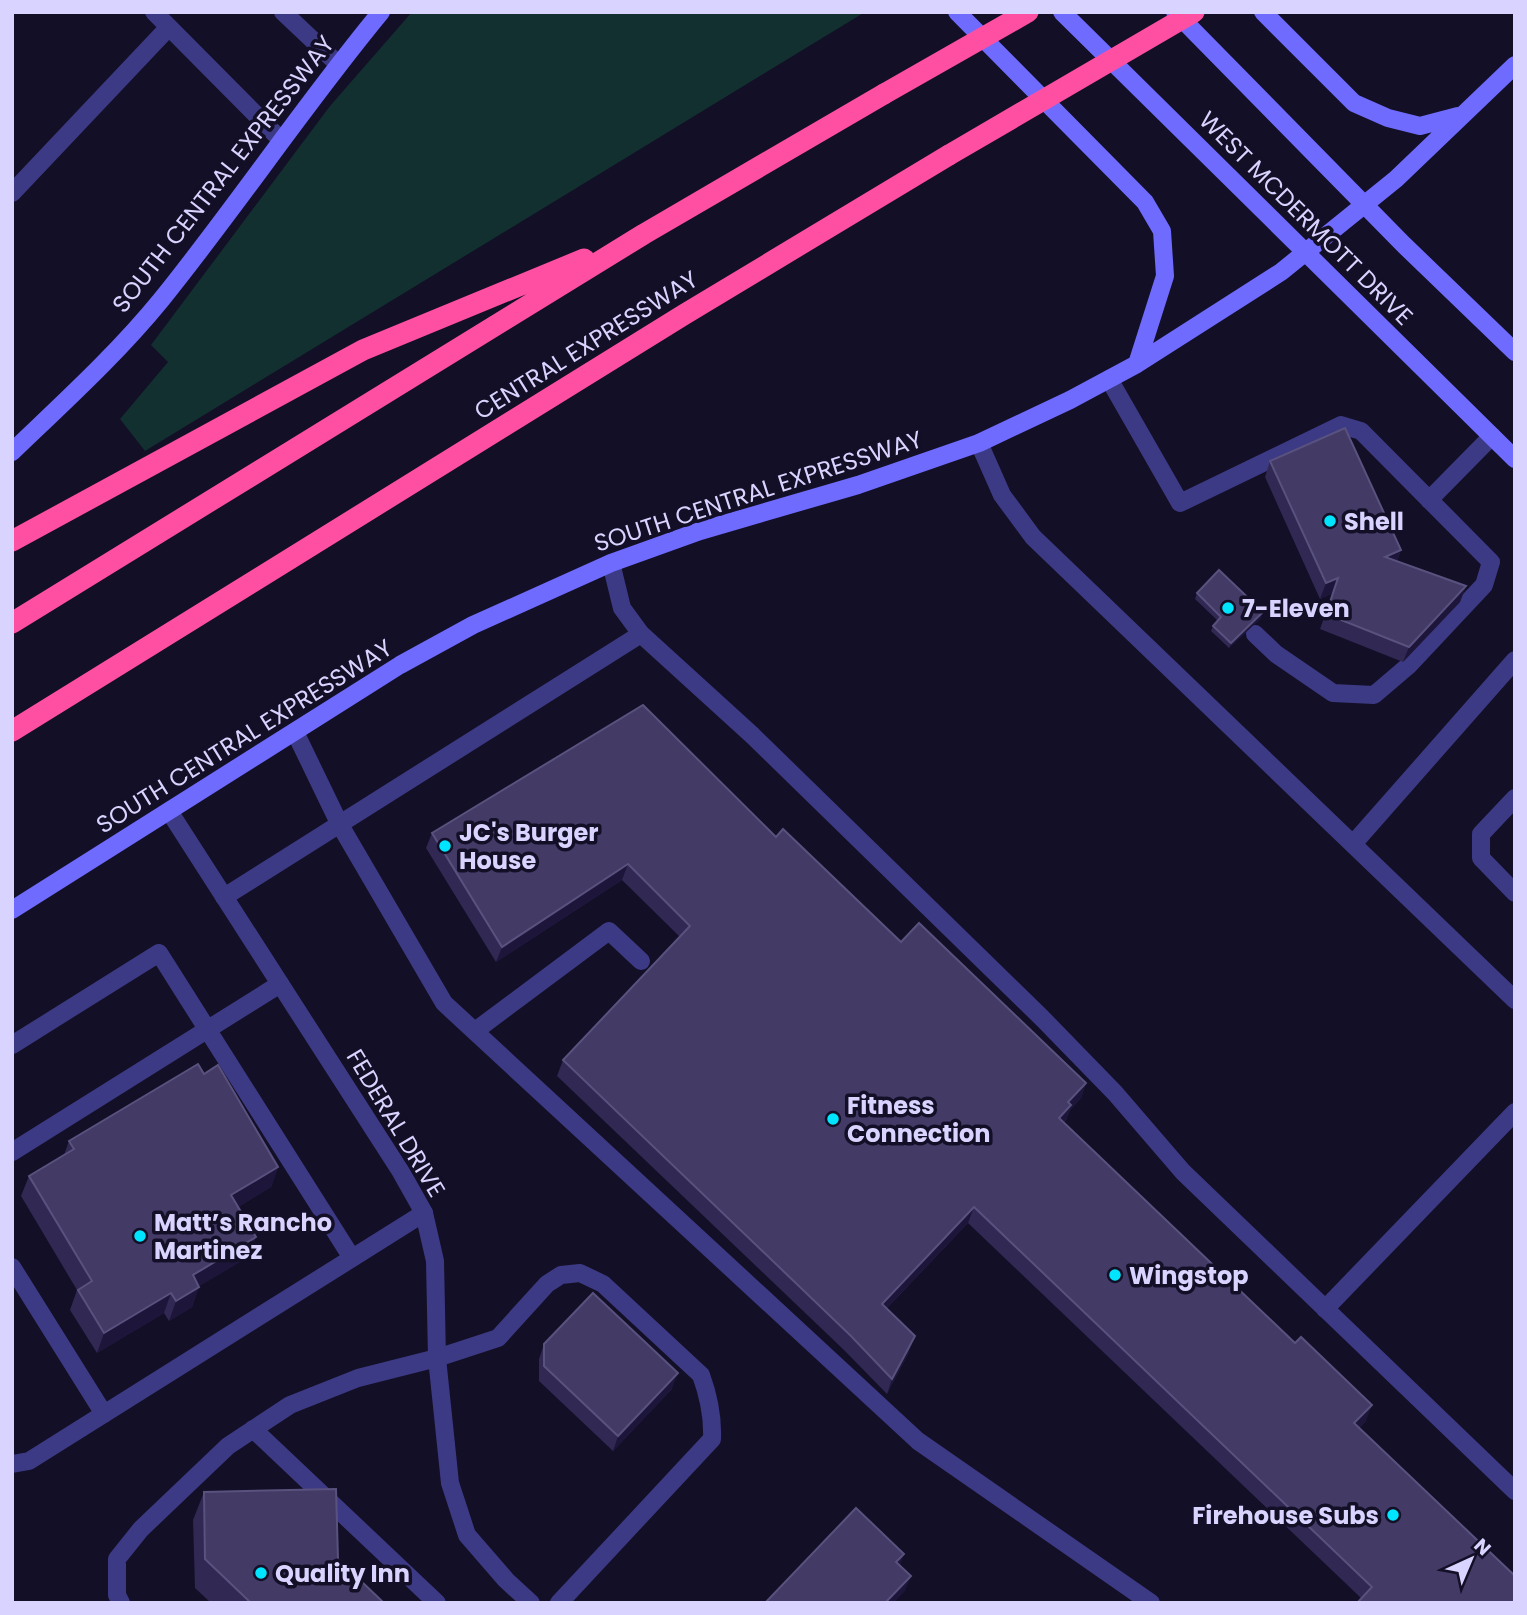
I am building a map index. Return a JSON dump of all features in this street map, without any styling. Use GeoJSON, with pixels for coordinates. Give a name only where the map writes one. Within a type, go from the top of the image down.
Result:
{"type":"FeatureCollection","features":[{"type":"Feature","properties":{"kind":"highway"},"geometry":{"type":"LineString","coordinates":[[12,623],[644,234],[1028,12]]}},
{"type":"Feature","properties":{"kind":"highway","name":"CENTRAL EXPRESSWAY"},"geometry":{"type":"LineString","coordinates":[[12,731],[685,314],[1194,12]]}},
{"type":"Feature","properties":{"kind":"highway"},"geometry":{"type":"LineString","coordinates":[[12,541],[363,350],[644,234]]}},
{"type":"Feature","properties":{"kind":"main road","name":"SOUTH CENTRAL EXPRESSWAY"},"geometry":{"type":"LineString","coordinates":[[12,452],[78,389],[160,302],[338,64],[381,12]]}},
{"type":"Feature","properties":{"kind":"main road"},"geometry":{"type":"LineString","coordinates":[[957,12],[1145,202],[1161,231],[1165,276],[1137,364]]}},
{"type":"Feature","properties":{"kind":"main road","name":"WEST MCDERMOTT DRIVE"},"geometry":{"type":"LineString","coordinates":[[1062,12],[1515,459]]}},
{"type":"Feature","properties":{"kind":"main road","name":"WEST MCDERMOTT DRIVE"},"geometry":{"type":"LineString","coordinates":[[1175,12],[1364,205],[1515,352]]}},
{"type":"Feature","properties":{"kind":"main road"},"geometry":{"type":"LineString","coordinates":[[1263,12],[1354,103],[1388,118],[1420,126],[1460,116]]}},
{"type":"Feature","properties":{"kind":"main road","name":"SOUTH CENTRAL EXPRESSWAY"},"geometry":{"type":"LineString","coordinates":[[12,910],[401,665],[473,625],[611,564],[700,531],[858,485],[979,443],[1137,364],[1254,291],[1306,252],[1396,178],[1515,65]]}},
{"type":"Feature","properties":{"kind":"street"},"geometry":{"type":"LineString","coordinates":[[154,12],[281,140]]}},
{"type":"Feature","properties":{"kind":"street"},"geometry":{"type":"LineString","coordinates":[[283,12],[338,64]]}},
{"type":"Feature","properties":{"kind":"street"},"geometry":{"type":"LineString","coordinates":[[12,193],[169,27]]}},
{"type":"Feature","properties":{"kind":"street"},"geometry":{"type":"LineString","coordinates":[[1110,379],[1180,503],[1342,425],[1361,431],[1491,562],[1484,585],[1408,666],[1374,695],[1333,693],[1276,654],[1255,634]]}},
{"type":"Feature","properties":{"kind":"street"},"geometry":{"type":"LineString","coordinates":[[1429,500],[1492,436]]}},
{"type":"Feature","properties":{"kind":"street"},"geometry":{"type":"LineString","coordinates":[[979,443],[1002,495],[1033,537],[1515,1000]]}},
{"type":"Feature","properties":{"kind":"street"},"geometry":{"type":"LineString","coordinates":[[611,564],[622,608],[641,634],[752,735],[1041,1018],[1115,1093],[1183,1172],[1515,1491]]}},
{"type":"Feature","properties":{"kind":"street"},"geometry":{"type":"LineString","coordinates":[[224,897],[641,634]]}},
{"type":"Feature","properties":{"kind":"street"},"geometry":{"type":"LineString","coordinates":[[1353,844],[1515,660]]}},
{"type":"Feature","properties":{"kind":"street"},"geometry":{"type":"LineString","coordinates":[[295,732],[340,825],[444,1003],[918,1441],[1151,1603]]}},
{"type":"Feature","properties":{"kind":"street"},"geometry":{"type":"LineString","coordinates":[[1515,798],[1481,834],[1481,858],[1515,893]]}},
{"type":"Feature","properties":{"kind":"street","name":"FEDERAL DRIVE"},"geometry":{"type":"LineString","coordinates":[[169,811],[401,1172],[424,1213],[435,1261],[437,1358],[450,1483],[467,1535],[506,1580],[531,1603]]}},
{"type":"Feature","properties":{"kind":"street"},"geometry":{"type":"LineString","coordinates":[[475,1031],[609,932],[641,961]]}},
{"type":"Feature","properties":{"kind":"street"},"geometry":{"type":"LineString","coordinates":[[12,1045],[159,953],[352,1258]]}},
{"type":"Feature","properties":{"kind":"street"},"geometry":{"type":"LineString","coordinates":[[12,1152],[280,984]]}},
{"type":"Feature","properties":{"kind":"street"},"geometry":{"type":"LineString","coordinates":[[1325,1309],[1515,1112]]}},
{"type":"Feature","properties":{"kind":"street"},"geometry":{"type":"LineString","coordinates":[[21,1462],[104,1414],[424,1213]]}},
{"type":"Feature","properties":{"kind":"street"},"geometry":{"type":"LineString","coordinates":[[12,1267],[104,1414]]}},
{"type":"Feature","properties":{"kind":"street"},"geometry":{"type":"LineString","coordinates":[[121,1603],[117,1595],[117,1559],[141,1529],[228,1446],[290,1405],[358,1378],[437,1358],[498,1338],[547,1284],[561,1275],[580,1273],[603,1284],[701,1375],[709,1395],[713,1419],[712,1439],[559,1603]]}},
{"type":"Feature","properties":{"kind":"street"},"geometry":{"type":"LineString","coordinates":[[253,1429],[437,1603]]}},
{"type":"Feature","properties":{"kind":"green space"},"geometry":{"type":"Polygon","coordinates":[[[412,12],[865,12],[145,451],[120,419],[168,362],[151,345],[330,106],[412,12]]]}},
{"type":"Feature","properties":{"kind":"building"},"geometry":{"type":"Polygon","coordinates":[[[1345,428],[1401,550],[1385,557],[1466,586],[1409,647],[1326,614],[1338,578],[1326,583],[1270,461],[1345,428]]]}},
{"type":"Feature","properties":{"kind":"building","name":"7-Eleven"},"geometry":{"type":"Polygon","coordinates":[[[1219,570],[1263,612],[1231,643],[1213,626],[1221,617],[1197,593],[1219,570]]]}},
{"type":"Feature","properties":{"kind":"building"},"geometry":{"type":"Polygon","coordinates":[[[643,705],[776,837],[783,829],[901,942],[919,923],[1086,1083],[1068,1102],[1071,1105],[1059,1118],[1295,1343],[1301,1337],[1372,1405],[1354,1423],[1515,1576],[1514,1603],[1357,1603],[1372,1587],[974,1207],[882,1304],[915,1336],[892,1379],[851,1336],[563,1060],[690,926],[628,864],[502,947],[432,833],[643,705]]]}},
{"type":"Feature","properties":{"kind":"building","name":"Matt’s Rancho Martinez"},"geometry":{"type":"Polygon","coordinates":[[[198,1064],[204,1074],[218,1065],[278,1167],[231,1195],[256,1237],[193,1275],[199,1287],[176,1301],[171,1293],[104,1333],[78,1290],[92,1281],[29,1176],[74,1149],[69,1141],[198,1064]]]}},
{"type":"Feature","properties":{"kind":"building"},"geometry":{"type":"Polygon","coordinates":[[[593,1293],[678,1373],[618,1436],[544,1366],[544,1344],[593,1293]]]}},
{"type":"Feature","properties":{"kind":"building","name":"Quality Inn"},"geometry":{"type":"Polygon","coordinates":[[[336,1489],[338,1559],[384,1603],[251,1603],[205,1559],[204,1492],[336,1489]]]}},
{"type":"Feature","properties":{"kind":"building"},"geometry":{"type":"Polygon","coordinates":[[[856,1508],[904,1554],[896,1562],[911,1576],[885,1603],[765,1603],[856,1508]]]}},
{"type":"Feature","properties":{"kind":"place","name":"Shell"},"geometry":{"type":"Point","coordinates":[1330,521]}},
{"type":"Feature","properties":{"kind":"place","name":"7-Eleven"},"geometry":{"type":"Point","coordinates":[1228,608]}},
{"type":"Feature","properties":{"kind":"place","name":"JC's Burger House"},"geometry":{"type":"Point","coordinates":[445,846]}},
{"type":"Feature","properties":{"kind":"place","name":"Fitness Connection"},"geometry":{"type":"Point","coordinates":[833,1119]}},
{"type":"Feature","properties":{"kind":"place","name":"Matt’s Rancho Martinez"},"geometry":{"type":"Point","coordinates":[140,1236]}},
{"type":"Feature","properties":{"kind":"place","name":"Wingstop"},"geometry":{"type":"Point","coordinates":[1115,1275]}},
{"type":"Feature","properties":{"kind":"place","name":"Firehouse Subs"},"geometry":{"type":"Point","coordinates":[1393,1515]}},
{"type":"Feature","properties":{"kind":"place","name":"Quality Inn"},"geometry":{"type":"Point","coordinates":[261,1573]}}]}
